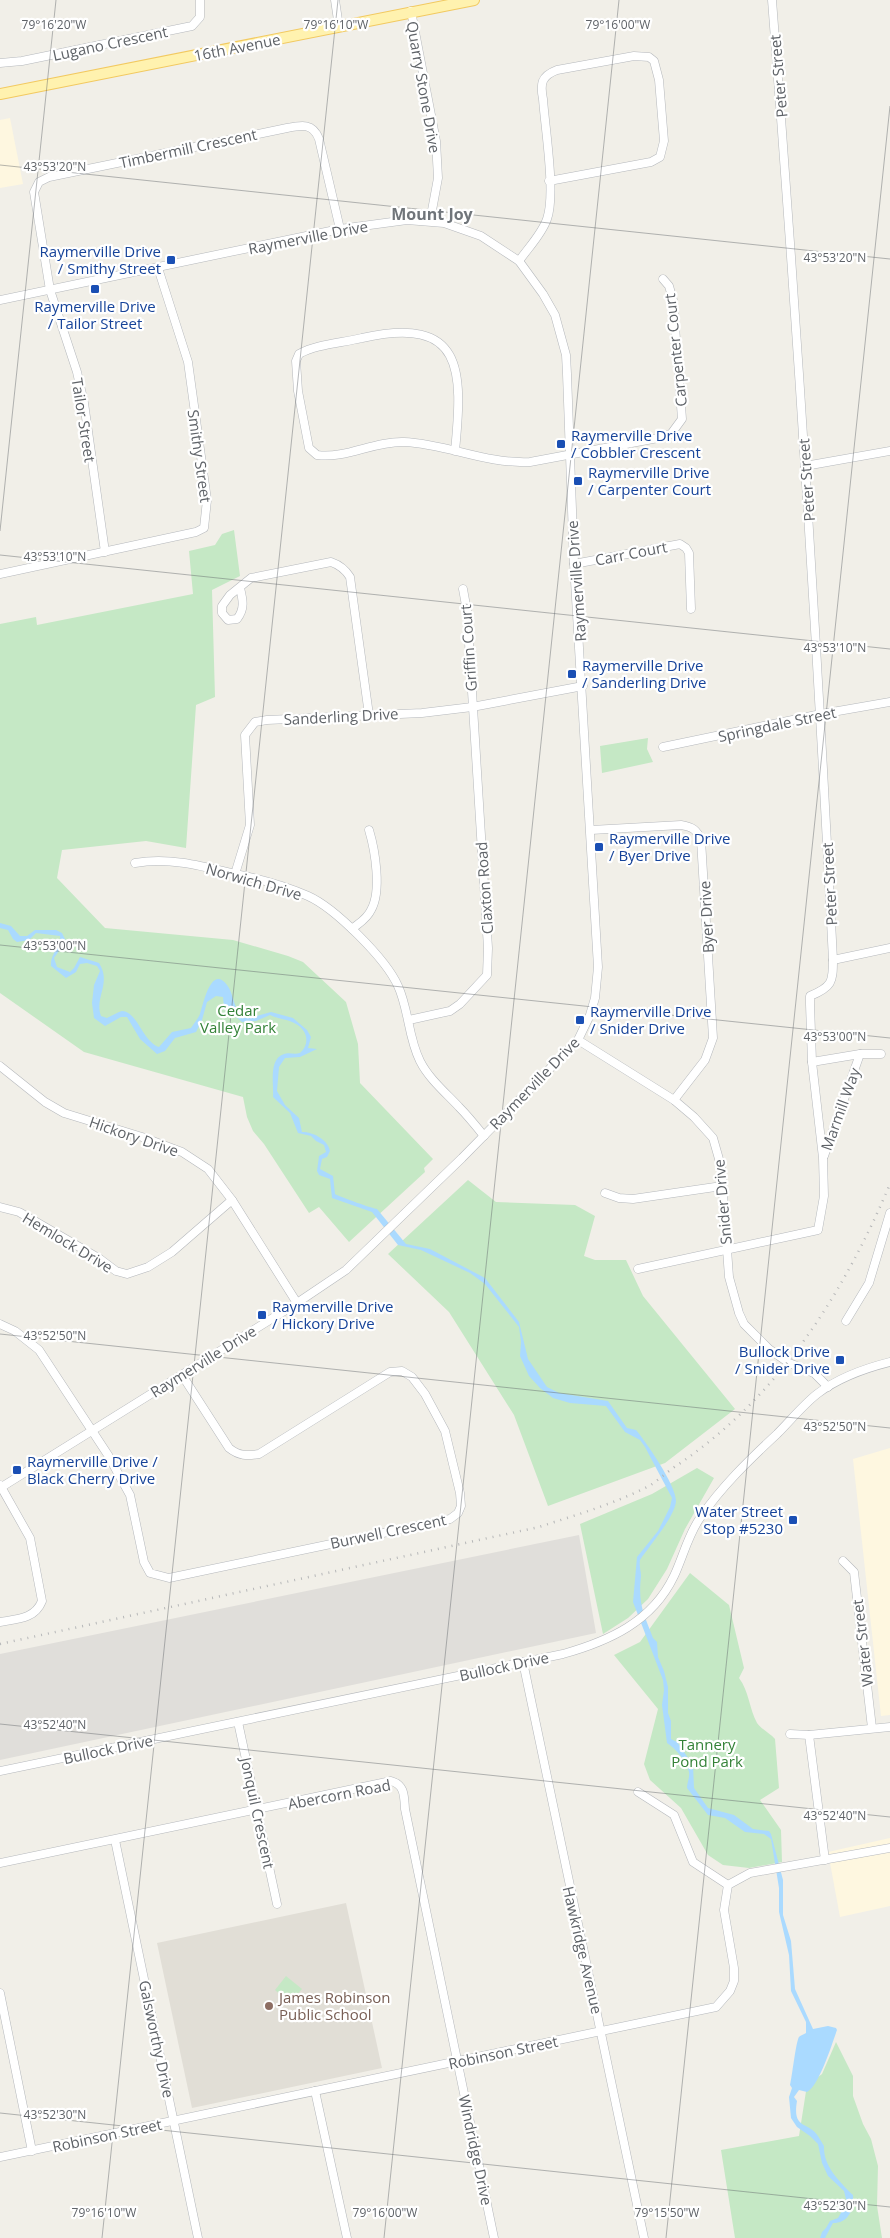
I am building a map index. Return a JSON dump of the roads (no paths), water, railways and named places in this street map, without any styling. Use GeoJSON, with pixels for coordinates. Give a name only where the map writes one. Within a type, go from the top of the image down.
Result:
{"type":"FeatureCollection","features":[{"type":"Feature","properties":{"kind":"main road","name":"16th Avenue"},"geometry":{"type":"LineString","coordinates":[[0,94],[474,0]]}},
{"type":"Feature","properties":{"kind":"street","name":"Lugano Crescent"},"geometry":{"type":"LineString","coordinates":[[0,63],[22,61],[192,26],[200,17],[200,0]]}},
{"type":"Feature","properties":{"kind":"street"},"geometry":{"type":"LineString","coordinates":[[335,0],[338,27]]}},
{"type":"Feature","properties":{"kind":"street","name":"Peter Street"},"geometry":{"type":"LineString","coordinates":[[772,0],[821,714],[833,960]]}},
{"type":"Feature","properties":{"kind":"street","name":"Quarry Stone Drive"},"geometry":{"type":"LineString","coordinates":[[411,11],[436,141],[438,178],[430,222]]}},
{"type":"Feature","properties":{"kind":"street"},"geometry":{"type":"LineString","coordinates":[[519,260],[546,221],[551,204],[549,181],[541,86],[543,79],[549,73],[557,70],[634,56],[649,57],[654,61],[659,80],[664,141],[660,157],[651,162],[549,181]]}},
{"type":"Feature","properties":{"kind":"street","name":"Timbermill Crescent"},"geometry":{"type":"LineString","coordinates":[[50,290],[34,192],[39,182],[50,177],[88,169],[287,128],[312,127],[319,139],[340,229]]}},
{"type":"Feature","properties":{"kind":"street","name":"Raymerville Drive"},"geometry":{"type":"LineString","coordinates":[[0,300],[340,229],[388,221],[444,223],[481,236],[519,260],[544,294],[555,314],[568,374],[569,454],[574,564],[591,830],[597,983],[590,1015],[578,1040],[484,1136],[346,1270],[297,1303],[1,1487]]}},
{"type":"Feature","properties":{"kind":"street","name":"Smithy Street"},"geometry":{"type":"LineString","coordinates":[[0,574],[196,532],[204,528],[208,500],[188,362],[158,268]]}},
{"type":"Feature","properties":{"kind":"street","name":"Carpenter Court"},"geometry":{"type":"LineString","coordinates":[[455,451],[458,416],[456,372],[453,360],[435,340],[408,331],[313,348],[299,354],[296,362],[298,391],[309,448],[317,455],[336,455],[392,442],[422,443],[455,451],[508,463],[530,462],[658,438],[671,434],[679,426],[682,419],[673,300],[669,286],[663,279]]}},
{"type":"Feature","properties":{"kind":"street","name":"Tailor Street"},"geometry":{"type":"LineString","coordinates":[[50,290],[77,372],[84,403],[104,552]]}},
{"type":"Feature","properties":{"kind":"street"},"geometry":{"type":"LineString","coordinates":[[805,466],[890,451]]}},
{"type":"Feature","properties":{"kind":"street","name":"Carr Court"},"geometry":{"type":"LineString","coordinates":[[574,564],[680,544],[689,553],[691,609]]}},
{"type":"Feature","properties":{"kind":"street"},"geometry":{"type":"LineString","coordinates":[[240,588],[251,578],[321,563],[331,562],[338,564],[350,577],[369,715]]}},
{"type":"Feature","properties":{"kind":"street","name":"Griffin Court"},"geometry":{"type":"LineString","coordinates":[[463,589],[467,611],[472,706]]}},
{"type":"Feature","properties":{"kind":"street","name":"Sanderling Drive"},"geometry":{"type":"LineString","coordinates":[[235,874],[250,825],[245,735],[250,726],[255,722],[422,713],[583,686]]}},
{"type":"Feature","properties":{"kind":"street","name":"Springdale Street"},"geometry":{"type":"LineString","coordinates":[[663,747],[821,714],[890,702]]}},
{"type":"Feature","properties":{"kind":"street","name":"Claxton Road"},"geometry":{"type":"LineString","coordinates":[[409,1020],[450,1011],[476,988],[486,975],[488,948],[472,706]]}},
{"type":"Feature","properties":{"kind":"street","name":"Byer Drive"},"geometry":{"type":"LineString","coordinates":[[591,830],[681,825],[690,826],[697,831],[701,840],[713,1038],[705,1060],[674,1100]]}},
{"type":"Feature","properties":{"kind":"street"},"geometry":{"type":"LineString","coordinates":[[352,929],[366,918],[376,898],[375,849],[369,830]]}},
{"type":"Feature","properties":{"kind":"street","name":"Norwich Drive"},"geometry":{"type":"LineString","coordinates":[[135,862],[161,860],[183,862],[261,880],[320,902],[352,929],[389,969],[398,986],[409,1020],[413,1046],[421,1063],[434,1081],[484,1136]]}},
{"type":"Feature","properties":{"kind":"street"},"geometry":{"type":"LineString","coordinates":[[833,960],[890,948]]}},
{"type":"Feature","properties":{"kind":"street","name":"Marmill Way"},"geometry":{"type":"LineString","coordinates":[[823,1158],[812,1062],[810,996],[825,989],[830,984],[833,976],[833,960]]}},
{"type":"Feature","properties":{"kind":"street","name":"Snider Drive"},"geometry":{"type":"LineString","coordinates":[[578,1040],[674,1100],[694,1117],[713,1138],[721,1166],[726,1251],[732,1290],[744,1324],[769,1349],[789,1363],[814,1373],[828,1387]]}},
{"type":"Feature","properties":{"kind":"street","name":"Marmill Way"},"geometry":{"type":"LineString","coordinates":[[812,1062],[860,1054],[882,1054]]}},
{"type":"Feature","properties":{"kind":"street","name":"Marmill Way"},"geometry":{"type":"LineString","coordinates":[[823,1158],[860,1054]]}},
{"type":"Feature","properties":{"kind":"street","name":"Hickory Drive"},"geometry":{"type":"LineString","coordinates":[[0,1066],[45,1102],[64,1113],[142,1137],[194,1158],[208,1169],[232,1200],[297,1303]]}},
{"type":"Feature","properties":{"kind":"street"},"geometry":{"type":"LineString","coordinates":[[638,1269],[818,1230],[824,1196],[823,1158]]}},
{"type":"Feature","properties":{"kind":"street"},"geometry":{"type":"LineString","coordinates":[[605,1193],[619,1198],[633,1199],[722,1186]]}},
{"type":"Feature","properties":{"kind":"street","name":"Hemlock Drive"},"geometry":{"type":"LineString","coordinates":[[0,1207],[19,1212],[83,1249],[116,1272],[127,1274],[148,1267],[172,1252],[232,1200]]}},
{"type":"Feature","properties":{"kind":"street"},"geometry":{"type":"LineString","coordinates":[[846,1321],[869,1283],[890,1213]]}},
{"type":"Feature","properties":{"kind":"street"},"geometry":{"type":"LineString","coordinates":[[0,1324],[15,1331],[39,1350],[91,1432]]}},
{"type":"Feature","properties":{"kind":"street","name":"Bullock Drive"},"geometry":{"type":"LineString","coordinates":[[0,1771],[588,1647],[631,1627],[652,1606],[672,1580],[699,1520],[723,1486],[818,1394],[828,1387],[866,1369],[890,1362]]}},
{"type":"Feature","properties":{"kind":"street","name":"Burwell Crescent"},"geometry":{"type":"LineString","coordinates":[[91,1432],[108,1455],[125,1484],[134,1510],[144,1562],[150,1573],[160,1577],[169,1578],[450,1519],[458,1513],[461,1506],[460,1493],[446,1431],[422,1389],[407,1373],[402,1371],[390,1372],[259,1454],[247,1456],[236,1454],[230,1448],[182,1375]]}},
{"type":"Feature","properties":{"kind":"street"},"geometry":{"type":"LineString","coordinates":[[0,1622],[31,1615],[38,1611],[42,1601],[30,1538],[1,1487]]}},
{"type":"Feature","properties":{"kind":"street","name":"Water Street"},"geometry":{"type":"LineString","coordinates":[[843,1561],[854,1572],[872,1728]]}},
{"type":"Feature","properties":{"kind":"street","name":"Hawkridge Avenue"},"geometry":{"type":"LineString","coordinates":[[522,1662],[644,2238]]}},
{"type":"Feature","properties":{"kind":"street","name":"Jonquil Crescent"},"geometry":{"type":"LineString","coordinates":[[238,1722],[277,1904]]}},
{"type":"Feature","properties":{"kind":"street"},"geometry":{"type":"LineString","coordinates":[[790,1734],[809,1735],[890,1727]]}},
{"type":"Feature","properties":{"kind":"street"},"geometry":{"type":"LineString","coordinates":[[809,1735],[825,1860]]}},
{"type":"Feature","properties":{"kind":"street","name":"Abercorn Road"},"geometry":{"type":"LineString","coordinates":[[0,1864],[391,1781],[400,1784],[404,1791],[405,1809],[458,2061]]}},
{"type":"Feature","properties":{"kind":"street"},"geometry":{"type":"LineString","coordinates":[[638,1792],[674,1815],[693,1862],[728,1886],[750,1873],[890,1848]]}},
{"type":"Feature","properties":{"kind":"street","name":"Galsworthy Drive"},"geometry":{"type":"LineString","coordinates":[[116,1840],[198,2238]]}},
{"type":"Feature","properties":{"kind":"street","name":"Robinson Street"},"geometry":{"type":"LineString","coordinates":[[0,2158],[701,2011],[716,2006],[724,1999],[734,1981],[734,1968],[724,1910],[728,1886]]}},
{"type":"Feature","properties":{"kind":"street"},"geometry":{"type":"LineString","coordinates":[[0,1993],[32,2150]]}},
{"type":"Feature","properties":{"kind":"street","name":"Windridge Drive"},"geometry":{"type":"LineString","coordinates":[[458,2061],[494,2238]]}},
{"type":"Feature","properties":{"kind":"street"},"geometry":{"type":"LineString","coordinates":[[315,2091],[347,2238]]}},
{"type":"Feature","properties":{"kind":"water"},"geometry":{"type":"Polygon","coordinates":[[[0,923],[11,926],[20,936],[27,936],[35,930],[56,930],[62,933],[66,941],[54,958],[57,967],[70,972],[80,957],[99,963],[104,977],[99,1009],[101,1016],[107,1018],[122,1011],[127,1012],[153,1044],[159,1047],[172,1032],[191,1028],[200,1014],[209,988],[216,979],[221,980],[227,985],[240,1014],[253,1017],[271,1012],[293,1018],[307,1030],[311,1037],[308,1048],[317,1049],[300,1057],[285,1058],[279,1067],[277,1091],[285,1105],[299,1118],[302,1132],[320,1137],[329,1147],[330,1151],[327,1157],[322,1159],[320,1169],[333,1176],[335,1194],[377,1209],[406,1244],[430,1249],[485,1278],[519,1322],[528,1359],[547,1387],[559,1393],[608,1401],[627,1428],[636,1430],[660,1464],[675,1494],[675,1508],[667,1523],[640,1560],[640,1594],[644,1614],[653,1638],[657,1642],[658,1657],[668,1687],[671,1739],[677,1742],[693,1765],[694,1788],[708,1808],[734,1815],[753,1829],[769,1831],[771,1834],[783,1880],[783,1915],[791,1941],[795,1989],[813,2029],[828,2026],[837,2030],[825,2064],[816,2082],[807,2092],[799,2090],[794,2097],[797,2101],[796,2110],[799,2121],[818,2136],[824,2146],[824,2153],[829,2167],[853,2195],[853,2205],[847,2218],[833,2223],[825,2238],[820,2238],[822,2232],[830,2221],[838,2218],[846,2204],[846,2199],[844,2191],[828,2176],[822,2163],[818,2144],[797,2127],[791,2118],[789,2097],[792,2088],[790,2085],[795,2052],[799,2037],[806,2033],[806,2022],[791,1991],[789,1955],[779,1912],[779,1888],[771,1839],[764,1834],[745,1832],[725,1818],[708,1815],[687,1788],[688,1768],[681,1756],[667,1743],[662,1705],[663,1680],[633,1602],[637,1557],[658,1531],[670,1507],[672,1498],[645,1447],[640,1440],[625,1432],[606,1406],[570,1403],[553,1398],[540,1388],[529,1376],[520,1356],[519,1327],[485,1284],[470,1273],[421,1250],[398,1245],[372,1212],[332,1198],[330,1179],[319,1175],[317,1171],[319,1156],[326,1152],[324,1145],[311,1136],[298,1133],[290,1113],[273,1097],[273,1073],[276,1061],[284,1054],[300,1053],[305,1046],[305,1034],[300,1027],[290,1021],[270,1015],[256,1021],[242,1022],[224,1007],[223,997],[216,996],[207,1002],[202,1020],[196,1032],[175,1038],[165,1051],[157,1054],[140,1039],[127,1017],[121,1017],[105,1026],[94,1018],[92,1003],[94,985],[100,971],[97,966],[87,963],[80,964],[76,972],[66,978],[51,966],[52,957],[59,943],[60,936],[36,933],[29,940],[17,942],[8,930],[0,928],[0,923]]]}},
{"type":"Feature","properties":{"kind":"railway"},"geometry":{"type":"LineString","coordinates":[[0,1644],[539,1527],[609,1504],[649,1486],[715,1437],[748,1407],[778,1374],[805,1339],[852,1264],[890,1184]]}},
{"type":"Feature","properties":{"kind":"place","name":"Raymerville Drive / Smithy Street"},"geometry":{"type":"Point","coordinates":[171,260]}},
{"type":"Feature","properties":{"kind":"place","name":"Raymerville Drive / Tailor Street"},"geometry":{"type":"Point","coordinates":[95,289]}},
{"type":"Feature","properties":{"kind":"place","name":"Raymerville Drive / Cobbler Crescent"},"geometry":{"type":"Point","coordinates":[561,444]}},
{"type":"Feature","properties":{"kind":"place","name":"Raymerville Drive / Carpenter Court"},"geometry":{"type":"Point","coordinates":[578,481]}},
{"type":"Feature","properties":{"kind":"place","name":"Raymerville Drive / Sanderling Drive"},"geometry":{"type":"Point","coordinates":[572,674]}},
{"type":"Feature","properties":{"kind":"place","name":"Raymerville Drive / Byer Drive"},"geometry":{"type":"Point","coordinates":[599,847]}},
{"type":"Feature","properties":{"kind":"place","name":"Raymerville Drive / Snider Drive"},"geometry":{"type":"Point","coordinates":[580,1020]}},
{"type":"Feature","properties":{"kind":"place","name":"Raymerville Drive / Hickory Drive"},"geometry":{"type":"Point","coordinates":[262,1315]}},
{"type":"Feature","properties":{"kind":"place","name":"Bullock Drive / Snider Drive"},"geometry":{"type":"Point","coordinates":[840,1360]}},
{"type":"Feature","properties":{"kind":"place","name":"Raymerville Drive / Black Cherry Drive"},"geometry":{"type":"Point","coordinates":[17,1470]}},
{"type":"Feature","properties":{"kind":"place","name":"Water Street Stop #5230"},"geometry":{"type":"Point","coordinates":[793,1520]}},
{"type":"Feature","properties":{"kind":"place","name":"James Robinson Public School"},"geometry":{"type":"Point","coordinates":[269,2006]}},
{"type":"Feature","properties":{"kind":"district","name":"Mount Joy"},"geometry":{"type":"Point","coordinates":[432,214]}},
{"type":"Feature","properties":{"kind":"park label","name":"Cedar Valley Park"},"geometry":{"type":"Point","coordinates":[238,1018]}},
{"type":"Feature","properties":{"kind":"park label","name":"Tannery Pond Park"},"geometry":{"type":"Point","coordinates":[707,1752]}}]}
